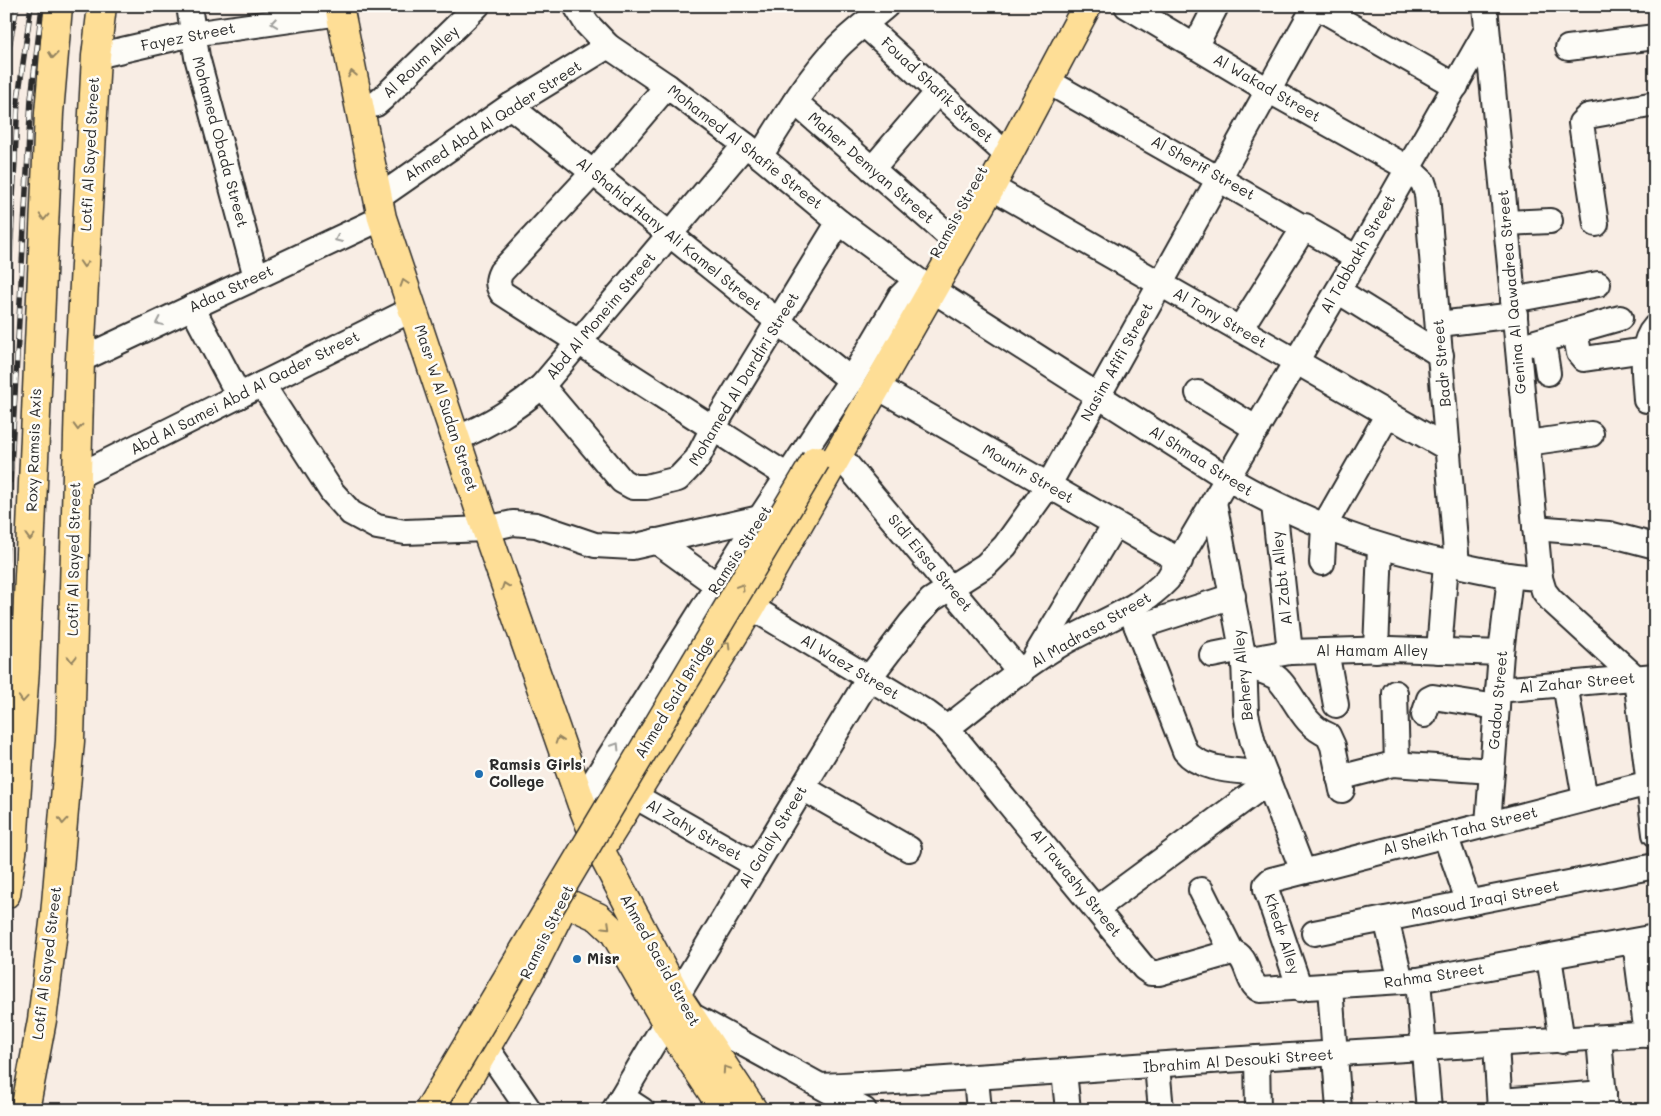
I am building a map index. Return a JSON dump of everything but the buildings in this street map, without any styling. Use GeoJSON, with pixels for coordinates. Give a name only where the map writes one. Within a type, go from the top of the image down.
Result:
{"type":"FeatureCollection","features":[{"type":"Feature","properties":{"kind":"main road","name":"Roxy Ramsis Axis"},"geometry":{"type":"LineString","coordinates":[[6,894],[13,846],[25,668],[48,113],[58,6]]}},
{"type":"Feature","properties":{"kind":"main road","name":"Lotfi Al Sayed Street"},"geometry":{"type":"LineString","coordinates":[[25,1110],[42,1020],[52,941],[70,741],[80,360],[96,56],[102,6]]}},
{"type":"Feature","properties":{"kind":"main road","name":"Ramsis Street"},"geometry":{"type":"LineString","coordinates":[[600,850],[751,607],[863,383],[991,187],[1002,150],[1067,6]]}},
{"type":"Feature","properties":{"kind":"main road","name":"Ramsis Street"},"geometry":{"type":"LineString","coordinates":[[926,286],[946,234],[1046,81],[1087,6]]}},
{"type":"Feature","properties":{"kind":"main road","name":"Masr W Al Sudan Street"},"geometry":{"type":"LineString","coordinates":[[339,10],[380,208],[486,529],[581,802]]}},
{"type":"Feature","properties":{"kind":"main road","name":"Ahmed Said Bridge"},"geometry":{"type":"LineString","coordinates":[[429,1110],[827,457],[926,286]]}},
{"type":"Feature","properties":{"kind":"main road","name":"Ramsis Street"},"geometry":{"type":"LineString","coordinates":[[450,1110],[534,964],[565,902],[579,853],[581,802]]}},
{"type":"Feature","properties":{"kind":"main road","name":"Ahmed Saeid Street"},"geometry":{"type":"LineString","coordinates":[[581,802],[600,850],[724,1110]]}},
{"type":"Feature","properties":{"kind":"main road","name":"Ahmed Saeid Street"},"geometry":{"type":"LineString","coordinates":[[565,902],[598,917],[614,932],[677,1010],[753,1110]]}},
{"type":"Feature","properties":{"kind":"street","name":"Mohamed Obada Street"},"geometry":{"type":"LineString","coordinates":[[188,6],[192,34],[256,277]]}},
{"type":"Feature","properties":{"kind":"street","name":"Al Roum Alley"},"geometry":{"type":"LineString","coordinates":[[359,109],[376,104],[383,98],[477,6]]}},
{"type":"Feature","properties":{"kind":"street","name":"Mohamed Al Shafie Street"},"geometry":{"type":"LineString","coordinates":[[576,6],[587,24],[608,46],[667,86],[752,150],[839,222],[926,286]]}},
{"type":"Feature","properties":{"kind":"street","name":"Abd Al Moneim Street"},"geometry":{"type":"LineString","coordinates":[[456,438],[491,423],[518,406],[542,386],[670,234],[752,150],[795,102],[838,47],[886,6]]}},
{"type":"Feature","properties":{"kind":"street","name":"Al Wakad Street"},"geometry":{"type":"LineString","coordinates":[[1127,6],[1268,90],[1408,168]]}},
{"type":"Feature","properties":{"kind":"street"},"geometry":{"type":"LineString","coordinates":[[1195,47],[1216,6]]}},
{"type":"Feature","properties":{"kind":"street"},"geometry":{"type":"LineString","coordinates":[[1316,6],[1456,86]]}},
{"type":"Feature","properties":{"kind":"street","name":"Nasim Afifi Street"},"geometry":{"type":"LineString","coordinates":[[870,678],[911,623],[931,600],[986,565],[1005,546],[1048,486],[1316,6]]}},
{"type":"Feature","properties":{"kind":"street","name":"Genina Al Qawadrea Street"},"geometry":{"type":"LineString","coordinates":[[1485,6],[1540,578]]}},
{"type":"Feature","properties":{"kind":"street","name":"Fayez Street"},"geometry":{"type":"LineString","coordinates":[[96,56],[192,34],[339,10]]}},
{"type":"Feature","properties":{"kind":"street","name":"Fouad Shafik Street"},"geometry":{"type":"LineString","coordinates":[[865,25],[937,93],[1002,150]]}},
{"type":"Feature","properties":{"kind":"street","name":"Al Tabbakh Street"},"geometry":{"type":"LineString","coordinates":[[1214,502],[1338,291],[1487,30]]}},
{"type":"Feature","properties":{"kind":"street"},"geometry":{"type":"LineString","coordinates":[[1568,48],[1655,37]]}},
{"type":"Feature","properties":{"kind":"street","name":"Ahmed Abd Al Qader Street"},"geometry":{"type":"LineString","coordinates":[[380,208],[510,106],[608,46]]}},
{"type":"Feature","properties":{"kind":"street","name":"Al Sherif Street"},"geometry":{"type":"LineString","coordinates":[[1046,81],[1305,226],[1357,258]]}},
{"type":"Feature","properties":{"kind":"street"},"geometry":{"type":"LineString","coordinates":[[667,86],[593,172],[501,272],[498,279],[502,293],[789,476]]}},
{"type":"Feature","properties":{"kind":"street"},"geometry":{"type":"LineString","coordinates":[[872,169],[937,93]]}},
{"type":"Feature","properties":{"kind":"street","name":"Maher Demyan Street"},"geometry":{"type":"LineString","coordinates":[[795,102],[946,234]]}},
{"type":"Feature","properties":{"kind":"street"},"geometry":{"type":"LineString","coordinates":[[1596,224],[1581,123],[1588,116],[1655,104]]}},
{"type":"Feature","properties":{"kind":"street","name":"Al Shahid Hany Ali Kamel Street"},"geometry":{"type":"LineString","coordinates":[[510,106],[778,322],[863,383]]}},
{"type":"Feature","properties":{"kind":"street","name":"Badr Street"},"geometry":{"type":"LineString","coordinates":[[1408,168],[1417,174],[1426,188],[1449,449],[1452,564],[1439,651]]}},
{"type":"Feature","properties":{"kind":"street","name":"Al Tony Street"},"geometry":{"type":"LineString","coordinates":[[991,187],[1449,449]]}},
{"type":"Feature","properties":{"kind":"street","name":"Adaa Street"},"geometry":{"type":"LineString","coordinates":[[80,360],[256,277],[380,208]]}},
{"type":"Feature","properties":{"kind":"street"},"geometry":{"type":"LineString","coordinates":[[1506,223],[1550,221]]}},
{"type":"Feature","properties":{"kind":"street","name":"Mohamed Al Dardiri Street"},"geometry":{"type":"LineString","coordinates":[[542,386],[622,481],[633,487],[646,487],[678,478],[697,460],[713,428],[839,222]]}},
{"type":"Feature","properties":{"kind":"street"},"geometry":{"type":"LineString","coordinates":[[1240,329],[1305,226]]}},
{"type":"Feature","properties":{"kind":"street"},"geometry":{"type":"LineString","coordinates":[[1438,324],[1514,308],[1598,284]]}},
{"type":"Feature","properties":{"kind":"street","name":"Al Shmaa Street"},"geometry":{"type":"LineString","coordinates":[[926,286],[1227,478],[1274,505],[1380,547],[1510,577],[1540,578]]}},
{"type":"Feature","properties":{"kind":"street"},"geometry":{"type":"LineString","coordinates":[[1338,291],[1441,356]]}},
{"type":"Feature","properties":{"kind":"street"},"geometry":{"type":"LineString","coordinates":[[192,307],[239,396]]}},
{"type":"Feature","properties":{"kind":"street","name":"Abd Al Samei Abd Al Qader Street"},"geometry":{"type":"LineString","coordinates":[[76,477],[413,309]]}},
{"type":"Feature","properties":{"kind":"street"},"geometry":{"type":"LineString","coordinates":[[1518,347],[1620,318]]}},
{"type":"Feature","properties":{"kind":"street"},"geometry":{"type":"LineString","coordinates":[[1646,400],[1645,350],[1655,327]]}},
{"type":"Feature","properties":{"kind":"street"},"geometry":{"type":"LineString","coordinates":[[1575,332],[1580,353],[1584,359],[1645,350]]}},
{"type":"Feature","properties":{"kind":"street"},"geometry":{"type":"LineString","coordinates":[[1543,341],[1548,373]]}},
{"type":"Feature","properties":{"kind":"street","name":"Ramsis Street"},"geometry":{"type":"LineString","coordinates":[[581,802],[760,518],[789,476],[863,383]]}},
{"type":"Feature","properties":{"kind":"street","name":"Mounir Street"},"geometry":{"type":"LineString","coordinates":[[863,383],[1180,561]]}},
{"type":"Feature","properties":{"kind":"street"},"geometry":{"type":"LineString","coordinates":[[262,384],[332,492],[351,513],[377,528],[405,532],[486,529],[513,523],[536,525],[584,542],[607,547],[632,547],[760,518]]}},
{"type":"Feature","properties":{"kind":"street"},"geometry":{"type":"LineString","coordinates":[[1198,393],[1257,428]]}},
{"type":"Feature","properties":{"kind":"street"},"geometry":{"type":"LineString","coordinates":[[1322,563],[1324,526],[1388,414]]}},
{"type":"Feature","properties":{"kind":"street"},"geometry":{"type":"LineString","coordinates":[[1527,443],[1590,434]]}},
{"type":"Feature","properties":{"kind":"street","name":"Sidi Eissa Street"},"geometry":{"type":"LineString","coordinates":[[827,457],[1026,669]]}},
{"type":"Feature","properties":{"kind":"street","name":"Al Madrasa Street"},"geometry":{"type":"LineString","coordinates":[[947,728],[1060,645],[1134,618],[1180,561],[1214,502]]}},
{"type":"Feature","properties":{"kind":"street","name":"Behery Alley"},"geometry":{"type":"LineString","coordinates":[[1214,502],[1243,658],[1246,714],[1253,743],[1303,871]]}},
{"type":"Feature","properties":{"kind":"street","name":"Al Zabt Alley"},"geometry":{"type":"LineString","coordinates":[[1274,505],[1290,652]]}},
{"type":"Feature","properties":{"kind":"street"},"geometry":{"type":"LineString","coordinates":[[1026,669],[1115,524]]}},
{"type":"Feature","properties":{"kind":"street"},"geometry":{"type":"LineString","coordinates":[[1535,528],[1609,534],[1655,546]]}},
{"type":"Feature","properties":{"kind":"street"},"geometry":{"type":"LineString","coordinates":[[656,542],[717,585]]}},
{"type":"Feature","properties":{"kind":"street"},"geometry":{"type":"LineString","coordinates":[[1376,650],[1380,547]]}},
{"type":"Feature","properties":{"kind":"street","name":"Gadou Street"},"geometry":{"type":"LineString","coordinates":[[1488,824],[1501,653],[1510,577]]}},
{"type":"Feature","properties":{"kind":"street"},"geometry":{"type":"LineString","coordinates":[[1540,578],[1544,591],[1551,600],[1645,677],[1649,783],[1655,834]]}},
{"type":"Feature","properties":{"kind":"street"},"geometry":{"type":"LineString","coordinates":[[1233,596],[1134,618],[1180,741],[1191,759],[1202,765],[1266,778]]}},
{"type":"Feature","properties":{"kind":"street","name":"Al Waez Street"},"geometry":{"type":"LineString","coordinates":[[751,607],[927,713],[947,728]]}},
{"type":"Feature","properties":{"kind":"street","name":"Al Hamam Alley"},"geometry":{"type":"LineString","coordinates":[[1212,655],[1243,658],[1290,652],[1376,650],[1501,653]]}},
{"type":"Feature","properties":{"kind":"street"},"geometry":{"type":"LineString","coordinates":[[1326,651],[1336,705]]}},
{"type":"Feature","properties":{"kind":"street"},"geometry":{"type":"LineString","coordinates":[[1243,658],[1279,679],[1310,723],[1318,732],[1328,735],[1333,746],[1341,784],[1372,779],[1397,764],[1492,771]]}},
{"type":"Feature","properties":{"kind":"street","name":"Al Zahar Street"},"geometry":{"type":"LineString","coordinates":[[1424,715],[1429,699],[1433,697],[1498,699],[1565,684],[1645,677]]}},
{"type":"Feature","properties":{"kind":"street","name":"Al Galaly Street"},"geometry":{"type":"LineString","coordinates":[[618,1104],[677,1010],[756,865],[870,678]]}},
{"type":"Feature","properties":{"kind":"street"},"geometry":{"type":"LineString","coordinates":[[1565,684],[1585,799]]}},
{"type":"Feature","properties":{"kind":"street"},"geometry":{"type":"LineString","coordinates":[[1396,693],[1397,764]]}},
{"type":"Feature","properties":{"kind":"street","name":"Al Tawashy Street"},"geometry":{"type":"LineString","coordinates":[[947,728],[1097,908],[1144,968],[1151,973],[1159,973],[1232,952]]}},
{"type":"Feature","properties":{"kind":"street"},"geometry":{"type":"LineString","coordinates":[[1097,908],[1266,778]]}},
{"type":"Feature","properties":{"kind":"street","name":"Al Sheikh Taha Street"},"geometry":{"type":"LineString","coordinates":[[1271,880],[1649,783]]}},
{"type":"Feature","properties":{"kind":"street"},"geometry":{"type":"LineString","coordinates":[[803,788],[909,849]]}},
{"type":"Feature","properties":{"kind":"street","name":"Al Zahy Street"},"geometry":{"type":"LineString","coordinates":[[633,795],[756,865]]}},
{"type":"Feature","properties":{"kind":"street"},"geometry":{"type":"LineString","coordinates":[[1445,836],[1469,904]]}},
{"type":"Feature","properties":{"kind":"street","name":"Masoud Iraqi Street"},"geometry":{"type":"LineString","coordinates":[[1314,933],[1655,866]]}},
{"type":"Feature","properties":{"kind":"street","name":"Khedr Alley"},"geometry":{"type":"LineString","coordinates":[[1271,880],[1266,885],[1266,889],[1300,989]]}},
{"type":"Feature","properties":{"kind":"street"},"geometry":{"type":"LineString","coordinates":[[1201,890],[1232,952]]}},
{"type":"Feature","properties":{"kind":"street"},"geometry":{"type":"LineString","coordinates":[[1386,919],[1409,981],[1426,1049],[1429,1110]]}},
{"type":"Feature","properties":{"kind":"street"},"geometry":{"type":"LineString","coordinates":[[1645,939],[1651,1035]]}},
{"type":"Feature","properties":{"kind":"street","name":"Rahma Street"},"geometry":{"type":"LineString","coordinates":[[1232,952],[1237,953],[1242,959],[1252,982],[1260,990],[1300,989],[1409,981],[1645,939]]}},
{"type":"Feature","properties":{"kind":"street"},"geometry":{"type":"LineString","coordinates":[[1550,957],[1562,1040]]}},
{"type":"Feature","properties":{"kind":"street"},"geometry":{"type":"LineString","coordinates":[[1330,987],[1339,1110]]}},
{"type":"Feature","properties":{"kind":"street"},"geometry":{"type":"LineString","coordinates":[[677,1010],[864,1110]]}},
{"type":"Feature","properties":{"kind":"street","name":"Ibrahim Al Desouki Street"},"geometry":{"type":"LineString","coordinates":[[821,1086],[976,1078],[1257,1058],[1335,1055],[1651,1035]]}},
{"type":"Feature","properties":{"kind":"street"},"geometry":{"type":"LineString","coordinates":[[1496,1045],[1500,1105],[1604,1101],[1599,1038]]}},
{"type":"Feature","properties":{"kind":"street"},"geometry":{"type":"LineString","coordinates":[[486,1047],[529,1110]]}},
{"type":"Feature","properties":{"kind":"street"},"geometry":{"type":"LineString","coordinates":[[1257,1058],[1258,1110]]}},
{"type":"Feature","properties":{"kind":"street"},"geometry":{"type":"LineString","coordinates":[[1157,1066],[1161,1110]]}},
{"type":"Feature","properties":{"kind":"street"},"geometry":{"type":"LineString","coordinates":[[1064,1072],[1068,1110]]}},
{"type":"Feature","properties":{"kind":"street"},"geometry":{"type":"LineString","coordinates":[[976,1078],[979,1110]]}},
{"type":"Feature","properties":{"kind":"street"},"geometry":{"type":"LineString","coordinates":[[618,1104],[642,1110]]}},
{"type":"Feature","properties":{"kind":"railway"},"geometry":{"type":"LineString","coordinates":[[6,62],[17,6]]}},
{"type":"Feature","properties":{"kind":"railway"},"geometry":{"type":"LineString","coordinates":[[6,339],[18,99],[31,6]]}},
{"type":"Feature","properties":{"kind":"railway"},"geometry":{"type":"LineString","coordinates":[[6,560],[31,99],[42,6]]}},
{"type":"Feature","properties":{"kind":"place","name":"Ramsis Girls' College"},"geometry":{"type":"Point","coordinates":[479,774]}},
{"type":"Feature","properties":{"kind":"place","name":"Misr"},"geometry":{"type":"Point","coordinates":[577,959]}}]}
